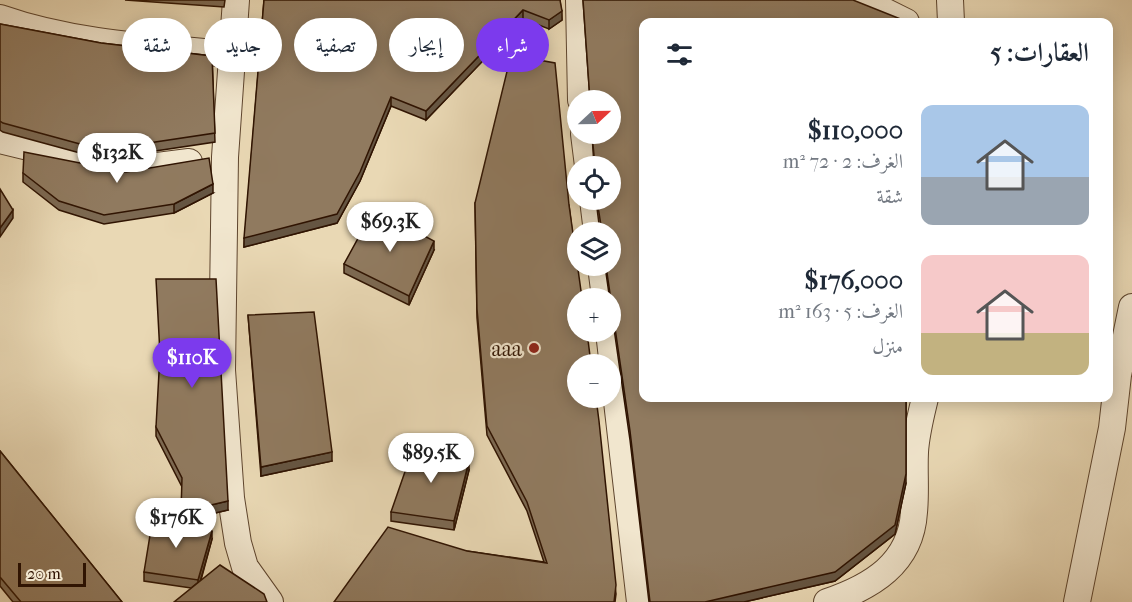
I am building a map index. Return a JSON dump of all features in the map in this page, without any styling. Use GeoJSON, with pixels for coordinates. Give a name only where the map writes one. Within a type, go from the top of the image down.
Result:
{"type":"FeatureCollection","features":[{"type":"Feature","properties":{"kind":"street"},"geometry":{"type":"LineString","coordinates":[[234,18],[236,0]]}},
{"type":"Feature","properties":{"kind":"street"},"geometry":{"type":"LineString","coordinates":[[579,0],[580,90]]}},
{"type":"Feature","properties":{"kind":"street"},"geometry":{"type":"LineString","coordinates":[[862,0],[898,18]]}},
{"type":"Feature","properties":{"kind":"street"},"geometry":{"type":"LineString","coordinates":[[950,0],[951,18]]}},
{"type":"Feature","properties":{"kind":"street"},"geometry":{"type":"LineString","coordinates":[[0,18],[25,27],[96,42],[204,52]]}},
{"type":"Feature","properties":{"kind":"street"},"geometry":{"type":"LineString","coordinates":[[229,72],[225,157],[222,370],[231,498],[238,543],[245,567],[270,602]]}},
{"type":"Feature","properties":{"kind":"street"},"geometry":{"type":"LineString","coordinates":[[0,140],[61,155],[88,165],[126,170],[225,157]]}},
{"type":"Feature","properties":{"kind":"street"},"geometry":{"type":"LineString","coordinates":[[1077,602],[1112,428],[1118,375],[1132,307]]}},
{"type":"Feature","properties":{"kind":"street"},"geometry":{"type":"LineString","coordinates":[[610,342],[640,602]]}},
{"type":"Feature","properties":{"kind":"street"},"geometry":{"type":"LineString","coordinates":[[827,602],[865,588],[885,573],[910,535],[914,514],[915,450],[924,402]]}},
{"type":"Feature","properties":{"kind":"building"},"geometry":{"type":"Polygon","coordinates":[[[264,0],[560,0],[562,11],[549,20],[549,18],[523,10],[515,18],[476,18],[476,59],[464,71],[464,18],[389,18],[389,72],[463,72],[426,111],[391,97],[360,172],[337,214],[244,238],[258,72],[282,72],[282,18],[262,18],[264,0]]]}},
{"type":"Feature","properties":{"kind":"building"},"geometry":{"type":"Polygon","coordinates":[[[583,0],[853,0],[898,18],[639,18],[639,402],[906,402],[906,474],[895,525],[835,572],[705,602],[650,602],[621,354],[619,354],[617,342],[621,342],[621,288],[609,288],[607,276],[621,276],[621,222],[600,222],[599,210],[621,210],[621,156],[594,156],[593,144],[621,144],[621,90],[589,90],[583,0]]]}},
{"type":"Feature","properties":{"kind":"building"},"geometry":{"type":"Polygon","coordinates":[[[0,24],[122,45],[122,72],[192,72],[192,54],[204,55],[204,72],[213,72],[215,133],[102,150],[0,121],[0,24]]]}},
{"type":"Feature","properties":{"kind":"building","name":"aaa"},"geometry":{"type":"Polygon","coordinates":[[[549,62],[555,63],[567,185],[567,210],[570,210],[571,222],[567,222],[567,276],[579,276],[581,288],[567,288],[567,342],[588,342],[590,354],[567,354],[567,408],[597,408],[616,585],[614,602],[334,602],[388,527],[467,551],[547,563],[527,502],[487,426],[477,309],[475,203],[507,72],[549,72],[549,62]]]}},
{"type":"Feature","properties":{"kind":"building"},"geometry":{"type":"Polygon","coordinates":[[[24,152],[126,172],[209,158],[213,184],[174,204],[104,215],[59,201],[23,173],[24,152]]]}},
{"type":"Feature","properties":{"kind":"building"},"geometry":{"type":"Polygon","coordinates":[[[0,189],[13,210],[0,228],[0,189]]]}},
{"type":"Feature","properties":{"kind":"building"},"geometry":{"type":"Polygon","coordinates":[[[374,209],[434,241],[409,296],[344,264],[374,209]]]}},
{"type":"Feature","properties":{"kind":"building"},"geometry":{"type":"Polygon","coordinates":[[[156,279],[216,279],[228,501],[181,512],[182,478],[156,427],[160,354],[156,279]]]}},
{"type":"Feature","properties":{"kind":"building"},"geometry":{"type":"Polygon","coordinates":[[[314,312],[332,452],[261,467],[248,315],[314,312]]]}},
{"type":"Feature","properties":{"kind":"building"},"geometry":{"type":"Polygon","coordinates":[[[416,440],[469,461],[454,521],[391,512],[416,440]]]}},
{"type":"Feature","properties":{"kind":"building"},"geometry":{"type":"Polygon","coordinates":[[[0,451],[122,602],[21,602],[0,577],[0,451]]]}},
{"type":"Feature","properties":{"kind":"building"},"geometry":{"type":"Polygon","coordinates":[[[153,517],[212,531],[198,580],[144,572],[153,517]]]}},
{"type":"Feature","properties":{"kind":"building"},"geometry":{"type":"Polygon","coordinates":[[[220,565],[264,594],[267,602],[174,602],[220,565]]]}},
{"type":"Feature","properties":{"kind":"place","name":"aaa"},"geometry":{"type":"Point","coordinates":[534,348]}}]}
